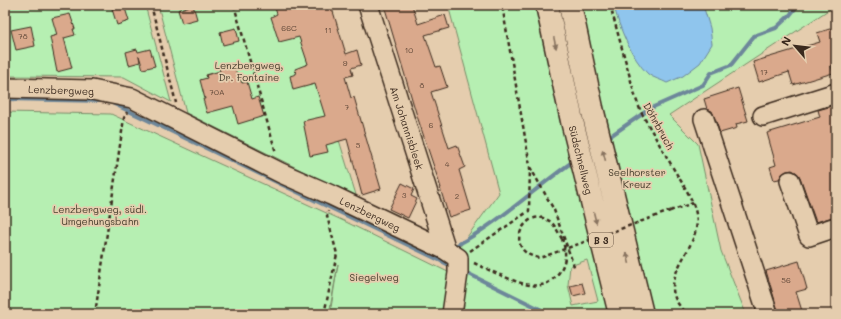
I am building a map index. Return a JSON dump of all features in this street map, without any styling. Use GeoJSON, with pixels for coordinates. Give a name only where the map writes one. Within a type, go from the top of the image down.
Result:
{"type":"FeatureCollection","features":[{"type":"Feature","properties":{"kind":"highway","name":"Südschnellweg"},"geometry":{"type":"LineString","coordinates":[[547,5],[572,121],[618,307]]}},
{"type":"Feature","properties":{"kind":"highway","name":"B 3"},"geometry":{"type":"LineString","coordinates":[[570,5],[592,108],[640,305]]}},
{"type":"Feature","properties":{"kind":"street","name":"Am Johannisbleek"},"geometry":{"type":"LineString","coordinates":[[368,5],[452,254]]}},
{"type":"Feature","properties":{"kind":"street","name":"Lenzbergweg"},"geometry":{"type":"LineString","coordinates":[[5,88],[92,90],[132,98],[281,173],[331,195],[452,254]]}},
{"type":"Feature","properties":{"kind":"street"},"geometry":{"type":"LineString","coordinates":[[763,116],[836,93]]}},
{"type":"Feature","properties":{"kind":"street"},"geometry":{"type":"LineString","coordinates":[[704,119],[768,314]]}},
{"type":"Feature","properties":{"kind":"street"},"geometry":{"type":"LineString","coordinates":[[790,181],[809,236],[836,227]]}},
{"type":"Feature","properties":{"kind":"street"},"geometry":{"type":"LineString","coordinates":[[452,254],[458,273],[452,314]]}},
{"type":"Feature","properties":{"kind":"path"},"geometry":{"type":"LineString","coordinates":[[151,5],[182,124]]}},
{"type":"Feature","properties":{"kind":"path"},"geometry":{"type":"LineString","coordinates":[[234,5],[281,173]]}},
{"type":"Feature","properties":{"kind":"path"},"geometry":{"type":"LineString","coordinates":[[452,254],[491,238],[529,211],[530,166],[502,5]]}},
{"type":"Feature","properties":{"kind":"path","name":"Döhrbruch"},"geometry":{"type":"LineString","coordinates":[[610,5],[641,112],[689,193],[696,214],[697,226],[695,236],[676,270],[673,281],[674,293],[678,303],[688,314]]}},
{"type":"Feature","properties":{"kind":"path"},"geometry":{"type":"LineString","coordinates":[[95,314],[124,118]]}},
{"type":"Feature","properties":{"kind":"path"},"geometry":{"type":"LineString","coordinates":[[530,166],[554,210],[575,268]]}},
{"type":"Feature","properties":{"kind":"path"},"geometry":{"type":"LineString","coordinates":[[452,254],[524,284],[533,286],[542,285],[557,276],[566,258],[566,248],[552,223],[545,219],[537,218],[530,220],[520,230],[518,237],[519,244],[522,250],[533,257],[540,258],[670,211],[693,203]]}},
{"type":"Feature","properties":{"kind":"path"},"geometry":{"type":"LineString","coordinates":[[324,314],[337,254],[327,216]]}},
{"type":"Feature","properties":{"kind":"green space"},"geometry":{"type":"Polygon","coordinates":[[[5,5],[145,5],[171,102],[124,77],[5,76],[5,5]]]}},
{"type":"Feature","properties":{"kind":"green space","name":"Lenzbergweg, Dr. Fontaine"},"geometry":{"type":"Polygon","coordinates":[[[158,5],[297,5],[357,198],[186,113],[158,5]]]}},
{"type":"Feature","properties":{"kind":"green space","name":"Seelhorster Kreuz"},"geometry":{"type":"Polygon","coordinates":[[[448,5],[836,5],[669,115],[698,144],[721,251],[746,314],[462,314],[466,283],[459,248],[499,193],[448,5]],[[587,260],[570,266],[568,285],[573,306],[598,301],[587,260]]]}},
{"type":"Feature","properties":{"kind":"green space"},"geometry":{"type":"Polygon","coordinates":[[[5,112],[111,114],[346,222],[452,274],[446,314],[330,314],[338,264],[329,314],[5,314],[5,112]]]}},
{"type":"Feature","properties":{"kind":"water"},"geometry":{"type":"Polygon","coordinates":[[[614,5],[703,5],[710,28],[712,44],[700,63],[683,76],[667,83],[652,77],[636,60],[622,32],[614,5]]]}},
{"type":"Feature","properties":{"kind":"building"},"geometry":{"type":"Polygon","coordinates":[[[124,5],[129,21],[117,25],[112,9],[124,5]]]}},
{"type":"Feature","properties":{"kind":"building"},"geometry":{"type":"Polygon","coordinates":[[[193,5],[197,19],[182,23],[178,10],[193,5]]]}},
{"type":"Feature","properties":{"kind":"building"},"geometry":{"type":"Polygon","coordinates":[[[274,5],[331,5],[346,54],[357,50],[361,65],[351,68],[353,75],[345,77],[351,98],[354,97],[381,189],[362,195],[347,139],[326,145],[328,152],[310,156],[303,121],[325,116],[315,84],[293,90],[290,76],[296,74],[295,69],[308,64],[299,37],[279,42],[271,17],[277,14],[274,5]]]}},
{"type":"Feature","properties":{"kind":"building"},"geometry":{"type":"Polygon","coordinates":[[[384,5],[412,5],[418,24],[445,15],[449,28],[425,35],[436,67],[440,66],[447,87],[431,92],[449,148],[457,145],[465,167],[459,170],[471,210],[449,217],[384,5]]]}},
{"type":"Feature","properties":{"kind":"building"},"geometry":{"type":"Polygon","coordinates":[[[70,14],[75,29],[73,29],[75,35],[64,38],[72,68],[57,72],[50,37],[57,35],[52,18],[70,14]]]}},
{"type":"Feature","properties":{"kind":"building"},"geometry":{"type":"Polygon","coordinates":[[[31,26],[35,46],[16,50],[11,30],[31,26]]]}},
{"type":"Feature","properties":{"kind":"building"},"geometry":{"type":"Polygon","coordinates":[[[836,27],[836,65],[831,66],[833,73],[793,85],[789,72],[759,82],[753,62],[820,42],[817,33],[836,27]]]}},
{"type":"Feature","properties":{"kind":"building"},"geometry":{"type":"Polygon","coordinates":[[[236,28],[239,41],[223,45],[220,32],[236,28]]]}},
{"type":"Feature","properties":{"kind":"building"},"geometry":{"type":"Polygon","coordinates":[[[137,49],[138,52],[150,49],[155,66],[143,69],[139,56],[140,62],[129,65],[126,52],[137,49]]]}},
{"type":"Feature","properties":{"kind":"building"},"geometry":{"type":"Polygon","coordinates":[[[234,64],[235,70],[242,83],[247,82],[252,99],[258,97],[264,116],[238,124],[233,106],[207,113],[200,80],[207,78],[206,75],[220,71],[219,67],[234,64]]]}},
{"type":"Feature","properties":{"kind":"building"},"geometry":{"type":"Polygon","coordinates":[[[738,88],[748,121],[736,124],[737,128],[720,133],[712,111],[707,109],[704,99],[738,88]]]}},
{"type":"Feature","properties":{"kind":"building"},"geometry":{"type":"Polygon","coordinates":[[[836,105],[836,216],[816,222],[800,177],[797,173],[792,170],[787,171],[782,174],[779,179],[774,180],[770,167],[776,165],[767,133],[820,117],[818,110],[836,105]]]}},
{"type":"Feature","properties":{"kind":"building"},"geometry":{"type":"Polygon","coordinates":[[[402,183],[414,189],[411,196],[417,199],[408,218],[389,209],[402,183]]]}},
{"type":"Feature","properties":{"kind":"building"},"geometry":{"type":"Polygon","coordinates":[[[799,261],[807,289],[796,292],[802,311],[793,314],[779,314],[766,271],[799,261]]]}},
{"type":"Feature","properties":{"kind":"building"},"geometry":{"type":"Polygon","coordinates":[[[582,283],[585,293],[573,296],[570,286],[582,283]]]}},
{"type":"Feature","properties":{"kind":"waterway"},"geometry":{"type":"LineString","coordinates":[[606,139],[651,108],[703,85],[711,73],[731,65],[754,36],[776,28],[798,5]]}},
{"type":"Feature","properties":{"kind":"waterway"},"geometry":{"type":"LineString","coordinates":[[5,99],[103,101]]}},
{"type":"Feature","properties":{"kind":"waterway"},"geometry":{"type":"LineString","coordinates":[[110,102],[435,258],[439,255]]}},
{"type":"Feature","properties":{"kind":"waterway"},"geometry":{"type":"LineString","coordinates":[[457,245],[488,226],[575,160]]}},
{"type":"Feature","properties":{"kind":"waterway"},"geometry":{"type":"LineString","coordinates":[[435,258],[447,264]]}},
{"type":"Feature","properties":{"kind":"waterway"},"geometry":{"type":"LineString","coordinates":[[469,274],[550,314]]}},
{"type":"Feature","properties":{"kind":"park label","name":"Lenzbergweg, südl. Umgehungsbahn"},"geometry":{"type":"Point","coordinates":[100,214]}},
{"type":"Feature","properties":{"kind":"park label","name":"Siegelweg"},"geometry":{"type":"Point","coordinates":[374,277]}}]}
